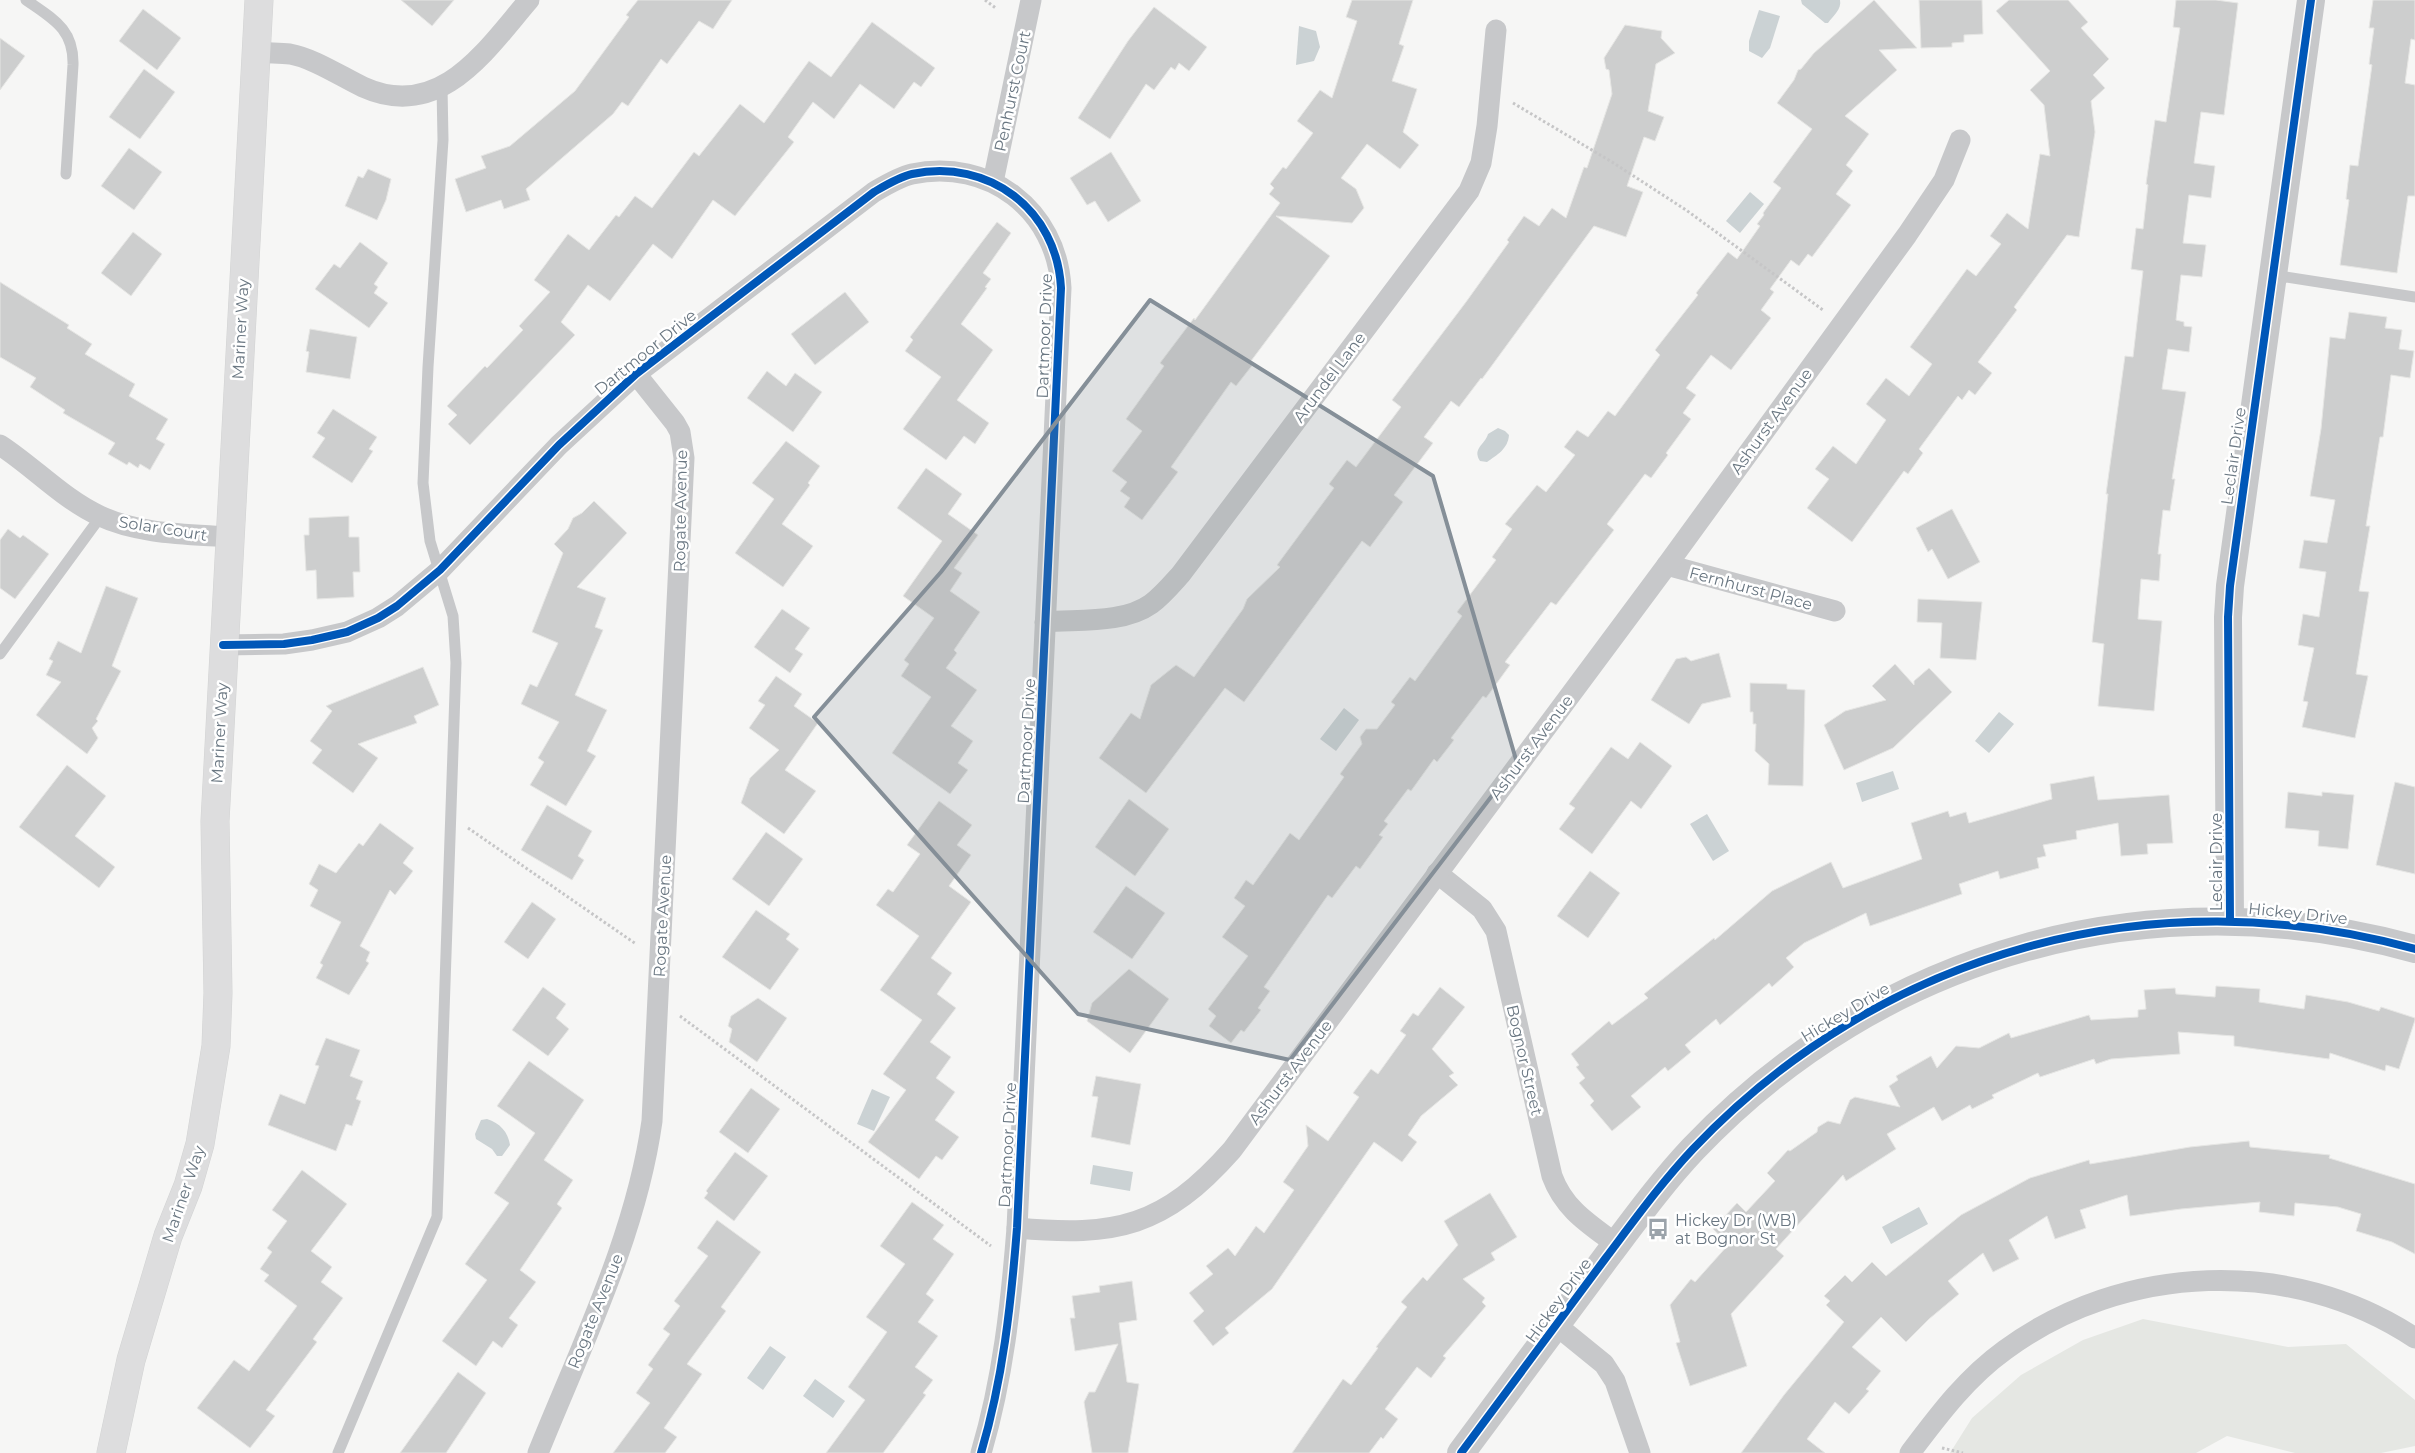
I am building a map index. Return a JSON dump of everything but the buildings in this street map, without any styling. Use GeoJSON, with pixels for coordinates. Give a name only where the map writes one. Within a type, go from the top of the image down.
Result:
{"type":"FeatureCollection","features":[{"type":"Feature","properties":{"kind":"main road","name":"Mariner Way"},"geometry":{"type":"LineString","coordinates":[[111,1453],[132,1360],[168,1236],[194,1167],[210,1092],[218,993],[215,830],[223,645],[259,0]]}},
{"type":"Feature","properties":{"kind":"street"},"geometry":{"type":"LineString","coordinates":[[256,52],[292,54],[383,94],[417,94],[442,87],[472,65],[529,0]]}},
{"type":"Feature","properties":{"kind":"street","name":"Penhurst Court"},"geometry":{"type":"LineString","coordinates":[[993,182],[1031,0]]}},
{"type":"Feature","properties":{"kind":"street","name":"Leclair Drive"},"geometry":{"type":"LineString","coordinates":[[2230,920],[2228,627],[2230,586],[2311,0]]}},
{"type":"Feature","properties":{"kind":"street","name":"Arundel Lane"},"geometry":{"type":"LineString","coordinates":[[1045,622],[1118,617],[1134,613],[1151,604],[1181,574],[1469,191],[1481,163],[1487,126],[1496,30]]}},
{"type":"Feature","properties":{"kind":"street","name":"Ashurst Avenue"},"geometry":{"type":"LineString","coordinates":[[1017,1228],[1085,1232],[1128,1226],[1163,1211],[1191,1191],[1232,1150],[1667,565],[1912,228],[1944,180],[1960,140]]}},
{"type":"Feature","properties":{"kind":"street","name":"Dartmoor Drive"},"geometry":{"type":"LineString","coordinates":[[223,645],[294,643],[347,632],[378,618],[397,606],[440,570],[559,445],[636,374],[874,192],[894,180],[911,174],[965,173],[993,182],[1009,191],[1037,219],[1055,248],[1060,266],[1061,288],[1017,1228],[1009,1327],[989,1426],[981,1453]]}},
{"type":"Feature","properties":{"kind":"street","name":"Rogate Avenue"},"geometry":{"type":"LineString","coordinates":[[538,1453],[623,1242],[642,1176],[652,1121],[684,458],[680,432],[675,423],[636,374]]}},
{"type":"Feature","properties":{"kind":"street","name":"Solar Court"},"geometry":{"type":"LineString","coordinates":[[0,445],[80,504],[101,516],[131,525],[229,537]]}},
{"type":"Feature","properties":{"kind":"street","name":"Fernhurst Place"},"geometry":{"type":"LineString","coordinates":[[1667,565],[1835,611]]}},
{"type":"Feature","properties":{"kind":"street","name":"Bognor Street"},"geometry":{"type":"LineString","coordinates":[[1437,873],[1482,909],[1496,931],[1552,1176],[1558,1193],[1577,1215],[1616,1244]]}},
{"type":"Feature","properties":{"kind":"street","name":"Hickey Drive"},"geometry":{"type":"LineString","coordinates":[[1462,1453],[1616,1244],[1679,1164],[1747,1097],[1828,1036],[1905,992],[1986,959],[2048,941],[2142,924],[2230,920],[2316,927],[2354,933],[2415,949]]}},
{"type":"Feature","properties":{"kind":"street"},"geometry":{"type":"LineString","coordinates":[[1910,1453],[1966,1384],[2004,1351],[2036,1329],[2071,1312],[2135,1290],[2210,1279],[2286,1286],[2357,1308],[2415,1338]]}},
{"type":"Feature","properties":{"kind":"street"},"geometry":{"type":"LineString","coordinates":[[1556,1325],[1604,1364],[1618,1389],[1640,1453]]}},
{"type":"Feature","properties":{"kind":"lane"},"geometry":{"type":"LineString","coordinates":[[26,0],[62,27],[72,48],[73,65],[66,174]]}},
{"type":"Feature","properties":{"kind":"lane"},"geometry":{"type":"LineString","coordinates":[[338,1453],[437,1217],[456,663],[453,616],[428,528],[423,470],[444,127],[442,87]]}},
{"type":"Feature","properties":{"kind":"lane"},"geometry":{"type":"LineString","coordinates":[[2272,275],[2415,297]]}},
{"type":"Feature","properties":{"kind":"lane"},"geometry":{"type":"LineString","coordinates":[[0,654],[101,516]]}},
{"type":"Feature","properties":{"kind":"path"},"geometry":{"type":"LineString","coordinates":[[984,0],[997,9]]}},
{"type":"Feature","properties":{"kind":"path"},"geometry":{"type":"LineString","coordinates":[[1521,108],[1612,162],[1686,210],[1828,313]]}},
{"type":"Feature","properties":{"kind":"path"},"geometry":{"type":"LineString","coordinates":[[450,816],[638,946]]}},
{"type":"Feature","properties":{"kind":"path"},"geometry":{"type":"LineString","coordinates":[[675,1013],[991,1246]]}},
{"type":"Feature","properties":{"kind":"highlighted area"},"geometry":{"type":"Polygon","coordinates":[[[1150,300],[1433,476],[1517,763],[1290,1060],[1078,1014],[814,717],[941,572],[1150,300]]]}},
{"type":"Feature","properties":{"kind":"shaded area"},"geometry":{"type":"Polygon","coordinates":[[[1801,0],[1840,0],[1840,3],[1835,15],[1828,23],[1825,23],[1802,4],[1801,0]]]}},
{"type":"Feature","properties":{"kind":"shaded area"},"geometry":{"type":"Polygon","coordinates":[[[1759,10],[1780,16],[1770,48],[1762,58],[1749,51],[1749,41],[1759,10]]]}},
{"type":"Feature","properties":{"kind":"shaded area"},"geometry":{"type":"Polygon","coordinates":[[[1299,26],[1316,31],[1320,47],[1314,61],[1296,65],[1299,26]]]}},
{"type":"Feature","properties":{"kind":"shaded area"},"geometry":{"type":"Polygon","coordinates":[[[1750,192],[1764,204],[1740,233],[1726,221],[1750,192]]]}},
{"type":"Feature","properties":{"kind":"shaded area"},"geometry":{"type":"Polygon","coordinates":[[[1498,428],[1509,435],[1507,444],[1495,457],[1487,462],[1480,461],[1477,453],[1478,450],[1488,434],[1498,428]]]}},
{"type":"Feature","properties":{"kind":"shaded area"},"geometry":{"type":"Polygon","coordinates":[[[1344,708],[1359,720],[1336,751],[1320,739],[1344,708]]]}},
{"type":"Feature","properties":{"kind":"shaded area"},"geometry":{"type":"Polygon","coordinates":[[[1999,712],[2014,724],[1989,753],[1975,741],[1999,712]]]}},
{"type":"Feature","properties":{"kind":"shaded area"},"geometry":{"type":"Polygon","coordinates":[[[1893,771],[1899,789],[1862,802],[1856,783],[1893,771]]]}},
{"type":"Feature","properties":{"kind":"shaded area"},"geometry":{"type":"Polygon","coordinates":[[[1707,814],[1729,851],[1713,861],[1690,824],[1707,814]]]}},
{"type":"Feature","properties":{"kind":"shaded area"},"geometry":{"type":"Polygon","coordinates":[[[872,1089],[890,1097],[874,1131],[857,1124],[872,1089]]]}},
{"type":"Feature","properties":{"kind":"shaded area"},"geometry":{"type":"Polygon","coordinates":[[[487,1119],[499,1126],[507,1136],[510,1145],[502,1156],[497,1156],[492,1149],[476,1139],[475,1134],[481,1120],[487,1119]]]}},
{"type":"Feature","properties":{"kind":"shaded area"},"geometry":{"type":"Polygon","coordinates":[[[1093,1165],[1133,1172],[1130,1191],[1090,1184],[1093,1165]]]}},
{"type":"Feature","properties":{"kind":"shaded area"},"geometry":{"type":"Polygon","coordinates":[[[1919,1207],[1928,1224],[1891,1244],[1882,1227],[1919,1207]]]}},
{"type":"Feature","properties":{"kind":"shaded area"},"geometry":{"type":"Polygon","coordinates":[[[2143,1319],[2288,1347],[2346,1344],[2415,1400],[2415,1446],[2381,1453],[2295,1453],[2227,1436],[2196,1453],[1950,1453],[1972,1418],[2021,1375],[2083,1340],[2143,1319]]]}},
{"type":"Feature","properties":{"kind":"shaded area"},"geometry":{"type":"Polygon","coordinates":[[[770,1346],[786,1357],[763,1390],[747,1378],[770,1346]]]}},
{"type":"Feature","properties":{"kind":"shaded area"},"geometry":{"type":"Polygon","coordinates":[[[815,1379],[845,1401],[833,1418],[803,1396],[815,1379]]]}},
{"type":"Feature","properties":{"kind":"cycle path"},"geometry":{"type":"LineString","coordinates":[[2230,920],[2228,617],[2230,586],[2311,0]]}},
{"type":"Feature","properties":{"kind":"cycle path"},"geometry":{"type":"LineString","coordinates":[[223,645],[284,644],[312,640],[347,632],[378,618],[397,606],[440,570],[559,445],[636,374],[874,192],[888,184],[912,174],[940,171],[967,174],[992,182],[1014,196],[1032,213],[1047,235],[1057,260],[1061,288],[1017,1228],[1005,1341],[995,1397],[981,1453]]}},
{"type":"Feature","properties":{"kind":"cycle path"},"geometry":{"type":"LineString","coordinates":[[1461,1453],[1658,1189],[1681,1162],[1767,1081],[1848,1024],[1935,979],[2026,947],[2121,928],[2218,922],[2316,929],[2415,949]]}},
{"type":"Feature","properties":{"kind":"place","name":"Hickey Dr (WB) at Bognor St"},"geometry":{"type":"Point","coordinates":[1658,1229]}}]}
